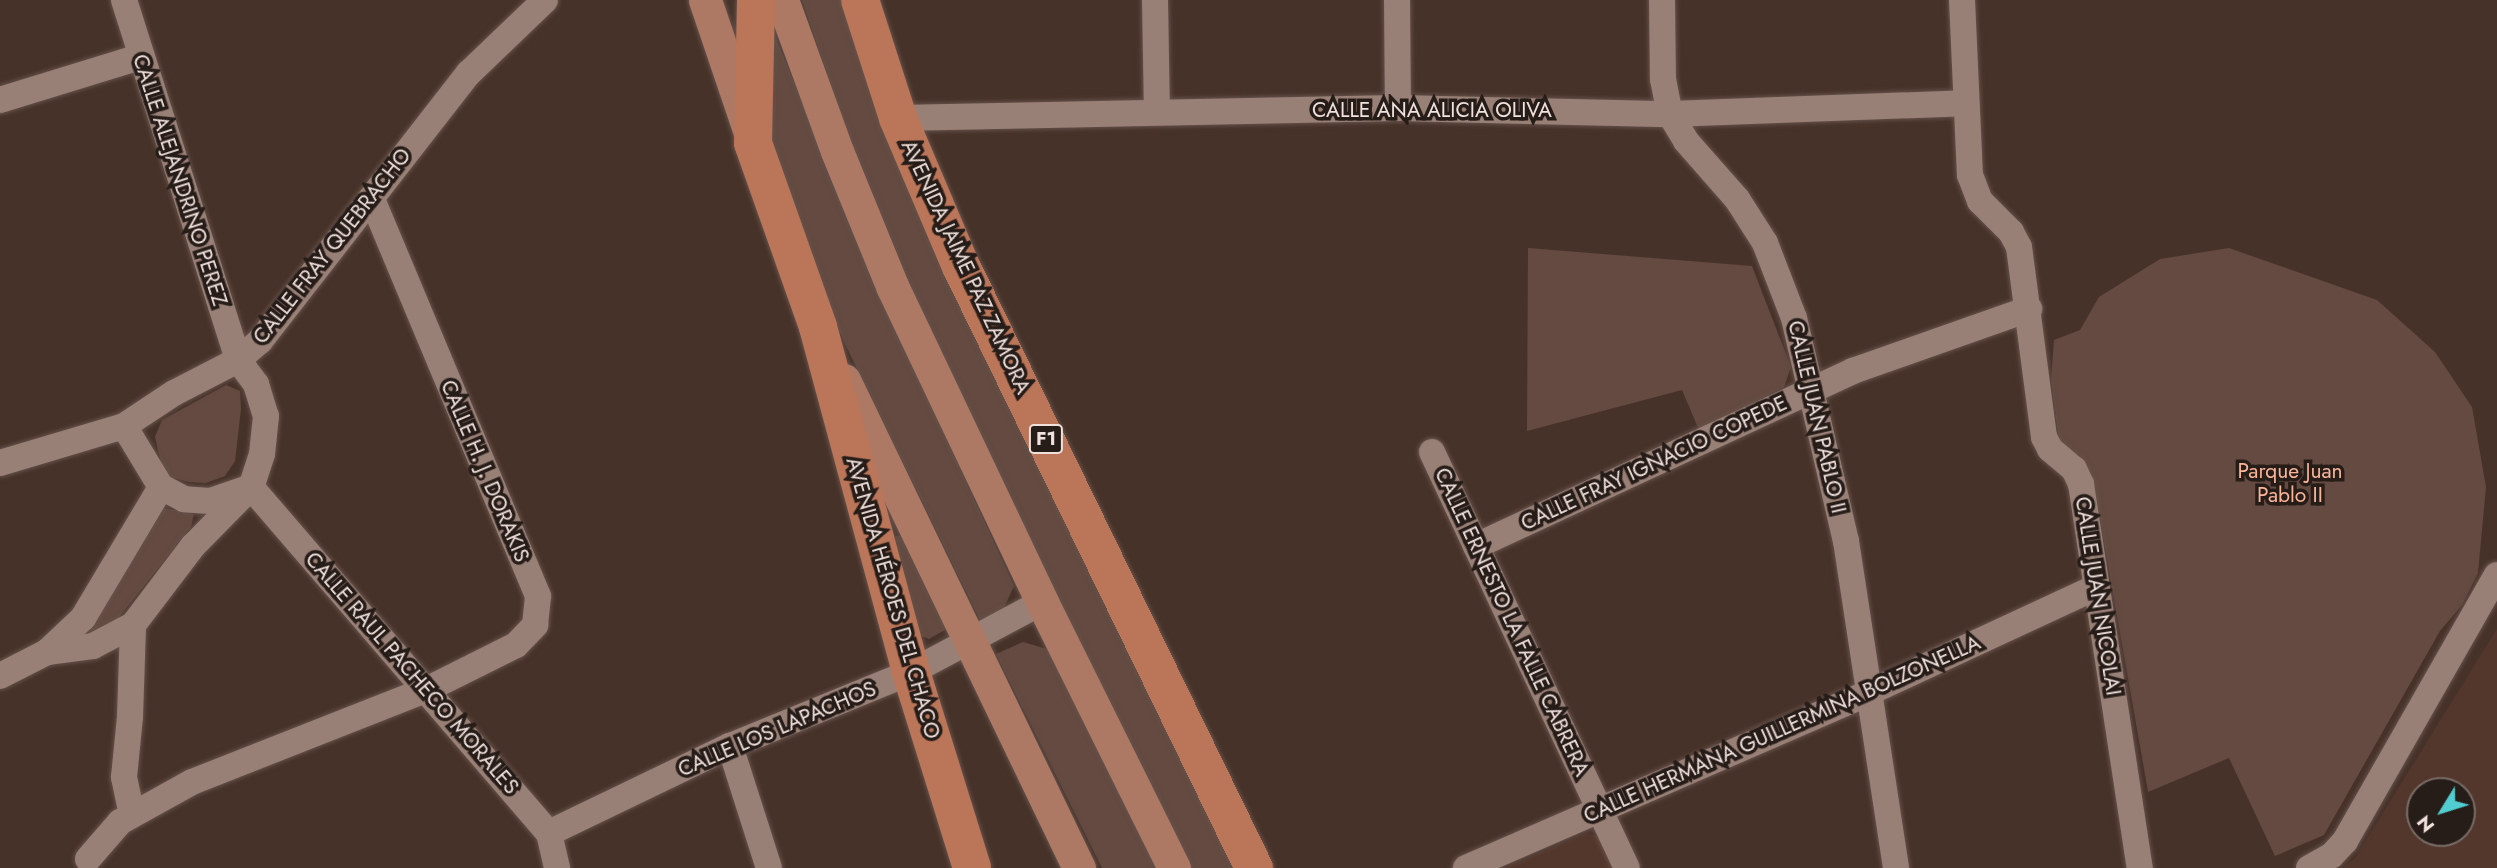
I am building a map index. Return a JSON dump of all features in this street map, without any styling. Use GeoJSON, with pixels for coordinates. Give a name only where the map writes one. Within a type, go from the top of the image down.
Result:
{"type":"FeatureCollection","features":[{"type":"Feature","properties":{"kind":"highway"},"geometry":{"type":"LineString","coordinates":[[756,0],[753,143],[818,327]]}},
{"type":"Feature","properties":{"kind":"highway","name":"AVENIDA JAIME PAZ ZAMORA"},"geometry":{"type":"LineString","coordinates":[[860,0],[898,118],[960,264],[1254,868]]}},
{"type":"Feature","properties":{"kind":"highway","name":"AVENIDA HÉROES DEL CHACO"},"geometry":{"type":"LineString","coordinates":[[818,327],[911,672],[972,868]]}},
{"type":"Feature","properties":{"kind":"main road"},"geometry":{"type":"LineString","coordinates":[[705,0],[753,143]]}},
{"type":"Feature","properties":{"kind":"main road"},"geometry":{"type":"LineString","coordinates":[[782,0],[893,288],[1042,602],[1174,868]]}},
{"type":"Feature","properties":{"kind":"main road"},"geometry":{"type":"LineString","coordinates":[[818,327],[1079,868]]}},
{"type":"Feature","properties":{"kind":"street","name":"CALLE ALEJANDRINO PEREZ"},"geometry":{"type":"LineString","coordinates":[[124,0],[238,360]]}},
{"type":"Feature","properties":{"kind":"street","name":"CALLE FRAY QUEBRACHO"},"geometry":{"type":"LineString","coordinates":[[0,463],[124,426],[174,393],[238,360],[260,341],[470,73],[545,0]]}},
{"type":"Feature","properties":{"kind":"street"},"geometry":{"type":"LineString","coordinates":[[1154,0],[1157,111]]}},
{"type":"Feature","properties":{"kind":"street"},"geometry":{"type":"LineString","coordinates":[[1397,0],[1398,108]]}},
{"type":"Feature","properties":{"kind":"street","name":"CALLE JUAN PABLO II"},"geometry":{"type":"LineString","coordinates":[[1662,0],[1663,79],[1670,114],[1686,141],[1737,199],[1765,243],[1794,318],[1813,390],[1846,541],[1896,868]]}},
{"type":"Feature","properties":{"kind":"street","name":"CALLE JUAN NICOLAI"},"geometry":{"type":"LineString","coordinates":[[1962,0],[1970,175],[1980,201],[2011,232],[2019,247],[2044,436],[2050,449],[2074,469],[2081,484],[2140,868]]}},
{"type":"Feature","properties":{"kind":"street"},"geometry":{"type":"LineString","coordinates":[[0,100],[140,57]]}},
{"type":"Feature","properties":{"kind":"street","name":"CALLE ANA ALICIA OLIVA"},"geometry":{"type":"LineString","coordinates":[[898,118],[1398,108],[1670,114],[1965,103]]}},
{"type":"Feature","properties":{"kind":"street","name":"CALLE H. J. DORAKIS"},"geometry":{"type":"LineString","coordinates":[[88,859],[120,822],[192,782],[426,690],[516,645],[535,625],[538,596],[372,200]]}},
{"type":"Feature","properties":{"kind":"street","name":"CALLE FRAY IGNACIO COPEDE"},"geometry":{"type":"LineString","coordinates":[[1476,546],[1853,371],[2029,309]]}},
{"type":"Feature","properties":{"kind":"street"},"geometry":{"type":"LineString","coordinates":[[47,652],[93,646],[133,625],[193,546],[251,487],[262,454],[265,416],[256,384],[238,360]]}},
{"type":"Feature","properties":{"kind":"street"},"geometry":{"type":"LineString","coordinates":[[124,426],[161,487],[184,499],[210,501],[251,487]]}},
{"type":"Feature","properties":{"kind":"street","name":"CALLE ERNESTO LA FALLE CABRERA"},"geometry":{"type":"LineString","coordinates":[[1432,452],[1627,868]]}},
{"type":"Feature","properties":{"kind":"street"},"geometry":{"type":"LineString","coordinates":[[0,676],[47,652],[83,618],[161,487]]}},
{"type":"Feature","properties":{"kind":"street","name":"CALLE RAUL PACHECO MORALES"},"geometry":{"type":"LineString","coordinates":[[251,487],[549,833],[557,868]]}},
{"type":"Feature","properties":{"kind":"street"},"geometry":{"type":"LineString","coordinates":[[2313,866],[2345,841],[2497,575]]}},
{"type":"Feature","properties":{"kind":"street","name":"CALLE HERMANA GUILLERMINA BOLZONELLA"},"geometry":{"type":"LineString","coordinates":[[1466,868],[1870,692],[2096,587]]}},
{"type":"Feature","properties":{"kind":"street","name":"CALLE LOS LAPACHOS"},"geometry":{"type":"LineString","coordinates":[[549,833],[730,746],[911,672],[1042,602]]}},
{"type":"Feature","properties":{"kind":"street"},"geometry":{"type":"LineString","coordinates":[[132,815],[124,777],[130,717],[133,625]]}},
{"type":"Feature","properties":{"kind":"street"},"geometry":{"type":"LineString","coordinates":[[730,746],[769,868]]}},
{"type":"Feature","properties":{"kind":"shaded area"},"geometry":{"type":"Polygon","coordinates":[[[2497,629],[2497,868],[2343,868],[2355,858],[2497,629]]]}},
{"type":"Feature","properties":{"kind":"shaded area"},"geometry":{"type":"Polygon","coordinates":[[[1587,833],[1604,838],[1616,868],[1505,868],[1587,833]]]}},
{"type":"Feature","properties":{"kind":"green space"},"geometry":{"type":"Polygon","coordinates":[[[802,0],[845,0],[1236,868],[1188,868],[934,343],[843,120],[802,0]]]}},
{"type":"Feature","properties":{"kind":"green space"},"geometry":{"type":"Polygon","coordinates":[[[767,15],[870,273],[1014,586],[1003,610],[980,620],[843,340],[767,150],[767,15]]]}},
{"type":"Feature","properties":{"kind":"green space"},"geometry":{"type":"Polygon","coordinates":[[[1528,248],[1752,266],[1791,367],[1784,387],[1699,430],[1682,390],[1527,431],[1528,248]]]}},
{"type":"Feature","properties":{"kind":"green space","name":"Parque Juan Pablo II"},"geometry":{"type":"Polygon","coordinates":[[[2229,248],[2377,300],[2435,352],[2472,407],[2486,487],[2478,573],[2462,605],[2440,631],[2324,835],[2275,856],[2229,758],[2148,792],[2093,479],[2082,458],[2059,441],[2051,380],[2054,340],[2080,330],[2099,297],[2160,259],[2229,248]]]}},
{"type":"Feature","properties":{"kind":"green space"},"geometry":{"type":"Polygon","coordinates":[[[226,385],[240,391],[241,409],[235,461],[225,476],[206,483],[170,477],[161,463],[155,437],[162,420],[226,385]]]}},
{"type":"Feature","properties":{"kind":"green space"},"geometry":{"type":"Polygon","coordinates":[[[164,508],[194,514],[191,527],[116,621],[76,640],[94,621],[164,508]]]}},
{"type":"Feature","properties":{"kind":"green space"},"geometry":{"type":"Polygon","coordinates":[[[907,535],[950,627],[929,639],[919,635],[895,548],[895,536],[907,535]]]}},
{"type":"Feature","properties":{"kind":"green space"},"geometry":{"type":"Polygon","coordinates":[[[1023,642],[1047,649],[1161,868],[1102,868],[996,654],[1023,642]]]}}]}
